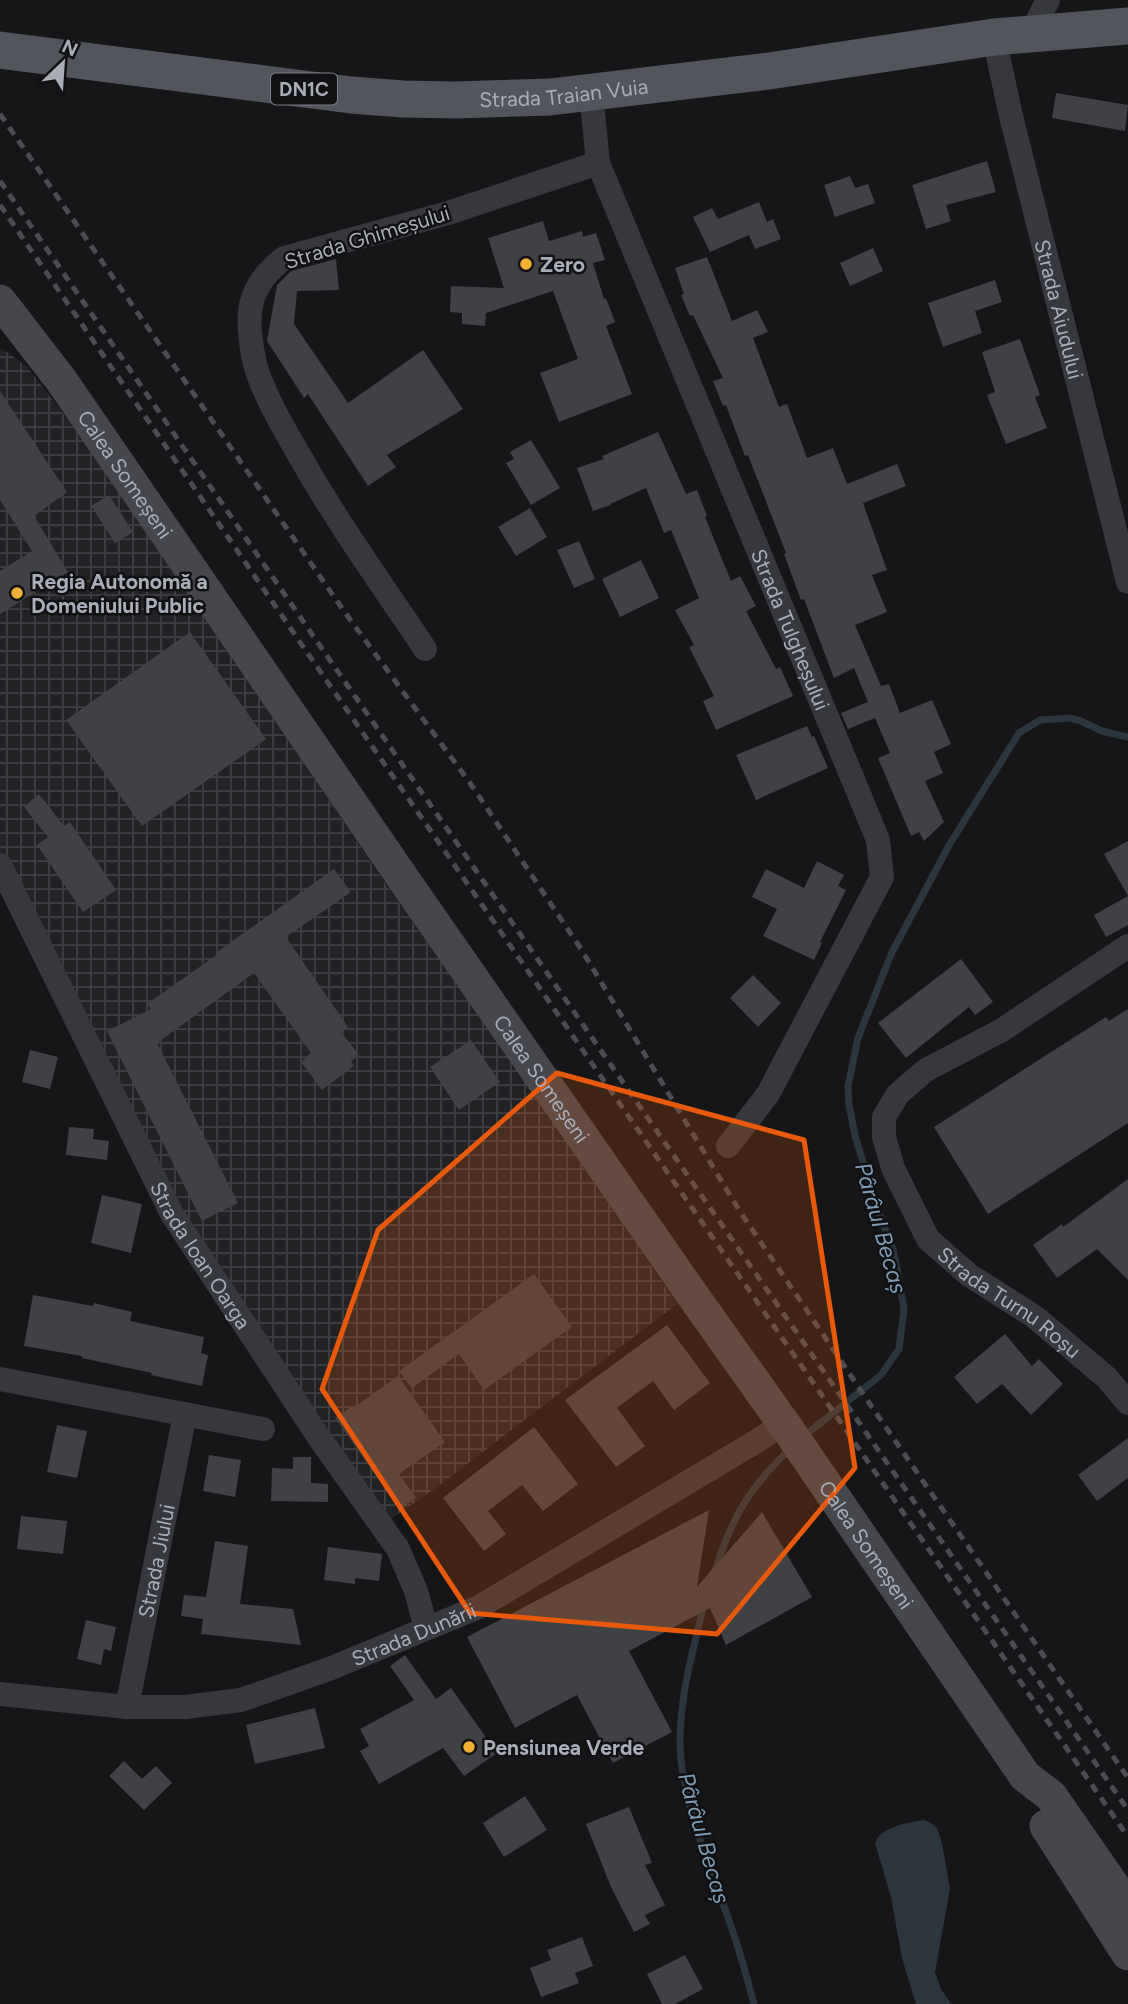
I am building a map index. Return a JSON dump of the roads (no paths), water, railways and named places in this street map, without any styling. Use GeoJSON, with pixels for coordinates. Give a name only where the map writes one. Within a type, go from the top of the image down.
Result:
{"type":"FeatureCollection","features":[{"type":"Feature","properties":{"kind":"main road","name":"Strada Traian Vuia"},"geometry":{"type":"LineString","coordinates":[[0,50],[403,99],[508,99],[769,71],[994,37],[1128,26]]}},
{"type":"Feature","properties":{"kind":"main road","name":"Calea Someșeni"},"geometry":{"type":"LineString","coordinates":[[0,301],[61,380],[1025,1776],[1051,1796],[1128,1907]]}},
{"type":"Feature","properties":{"kind":"main road","name":"Calea Someșeni"},"geometry":{"type":"LineString","coordinates":[[0,329],[61,380]]}},
{"type":"Feature","properties":{"kind":"main road","name":"Calea Someșeni"},"geometry":{"type":"LineString","coordinates":[[1025,1776],[1032,1803],[1128,1954]]}},
{"type":"Feature","properties":{"kind":"street"},"geometry":{"type":"LineString","coordinates":[[1031,33],[1048,0]]}},
{"type":"Feature","properties":{"kind":"street","name":"Strada Aiudului"},"geometry":{"type":"LineString","coordinates":[[994,37],[1010,112],[1128,582]]}},
{"type":"Feature","properties":{"kind":"street","name":"Strada Tulgheșului"},"geometry":{"type":"LineString","coordinates":[[591,92],[598,163],[878,840],[882,877],[768,1094],[728,1146]]}},
{"type":"Feature","properties":{"kind":"street","name":"Strada Ghimeșului"},"geometry":{"type":"LineString","coordinates":[[425,649],[317,486],[276,415],[258,372],[250,329],[254,296],[268,270],[284,258],[448,213],[598,163]]}},
{"type":"Feature","properties":{"kind":"street","name":"Strada Ioan Oarga"},"geometry":{"type":"LineString","coordinates":[[0,865],[172,1214],[318,1436],[398,1549],[416,1591],[426,1629]]}},
{"type":"Feature","properties":{"kind":"street","name":"Strada Turnu Roșu"},"geometry":{"type":"LineString","coordinates":[[1128,946],[1002,1030],[926,1070],[898,1094],[884,1117],[884,1137],[893,1168],[928,1239],[969,1275],[1035,1317],[1107,1378],[1128,1404]]}},
{"type":"Feature","properties":{"kind":"street"},"geometry":{"type":"LineString","coordinates":[[0,1379],[263,1429]]}},
{"type":"Feature","properties":{"kind":"street","name":"Strada Jiului"},"geometry":{"type":"LineString","coordinates":[[127,1707],[186,1414]]}},
{"type":"Feature","properties":{"kind":"street","name":"Strada Dunării"},"geometry":{"type":"LineString","coordinates":[[0,1694],[127,1707],[185,1707],[241,1700],[329,1669],[479,1607],[785,1425]]}},
{"type":"Feature","properties":{"kind":"waterway","name":"Pârâul Becaș"},"geometry":{"type":"LineString","coordinates":[[804,1436],[881,1375],[899,1349],[904,1309],[897,1269],[893,1249],[855,1136],[848,1086],[858,1038],[892,952],[951,842],[1019,733],[1040,720],[1069,718],[1102,731],[1128,737]]}},
{"type":"Feature","properties":{"kind":"waterway","name":"Pârâul Becaș"},"geometry":{"type":"LineString","coordinates":[[715,1571],[728,1535],[744,1504],[763,1477],[790,1449]]}},
{"type":"Feature","properties":{"kind":"waterway","name":"Pârâul Becaș"},"geometry":{"type":"LineString","coordinates":[[704,1605],[682,1707],[681,1763],[696,1828],[734,1935],[754,2004]]}},
{"type":"Feature","properties":{"kind":"railway"},"geometry":{"type":"LineString","coordinates":[[0,114],[346,614],[470,783],[581,949],[739,1210],[1128,1778]]}},
{"type":"Feature","properties":{"kind":"railway"},"geometry":{"type":"LineString","coordinates":[[0,181],[1128,1810]]}},
{"type":"Feature","properties":{"kind":"railway"},"geometry":{"type":"LineString","coordinates":[[0,205],[1128,1837]]}},
{"type":"Feature","properties":{"kind":"place","name":"Zero"},"geometry":{"type":"Point","coordinates":[526,264]}},
{"type":"Feature","properties":{"kind":"place","name":"Regia Autonomă a Domeniului Public"},"geometry":{"type":"Point","coordinates":[17,593]}},
{"type":"Feature","properties":{"kind":"place","name":"Pensiunea Verde"},"geometry":{"type":"Point","coordinates":[469,1747]}}]}
